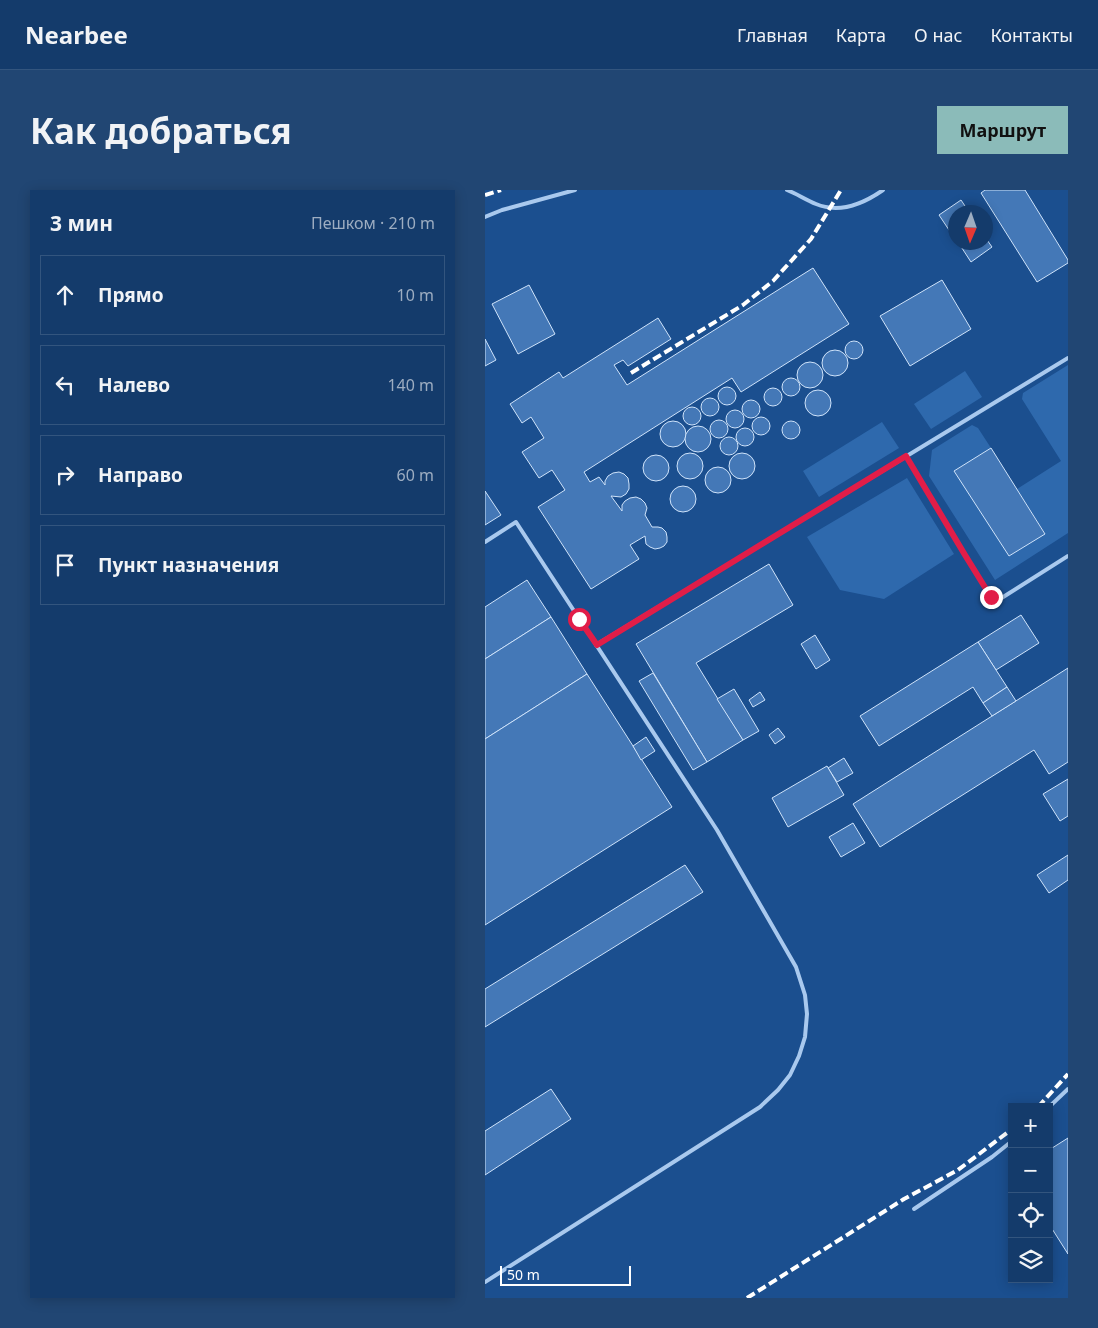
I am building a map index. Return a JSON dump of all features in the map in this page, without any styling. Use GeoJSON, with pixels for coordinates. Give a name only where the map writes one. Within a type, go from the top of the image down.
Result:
{"type":"FeatureCollection","features":[{"type":"Feature","properties":{"kind":"lane"},"geometry":{"type":"LineString","coordinates":[[485,217],[502,210],[575,190]]}},
{"type":"Feature","properties":{"kind":"lane"},"geometry":{"type":"LineString","coordinates":[[787,190],[817,205],[842,208],[852,207],[883,190]]}},
{"type":"Feature","properties":{"kind":"lane"},"geometry":{"type":"LineString","coordinates":[[597,645],[1068,358]]}},
{"type":"Feature","properties":{"kind":"lane"},"geometry":{"type":"LineString","coordinates":[[906,456],[965,555],[991,597],[995,600],[1001,599],[1068,556]]}},
{"type":"Feature","properties":{"kind":"lane"},"geometry":{"type":"LineString","coordinates":[[485,542],[516,522],[717,830],[796,967],[805,995],[807,1014],[805,1037],[790,1075],[778,1090],[759,1106],[485,1282]]}},
{"type":"Feature","properties":{"kind":"lane"},"geometry":{"type":"LineString","coordinates":[[1053,1103],[1068,1089]]}},
{"type":"Feature","properties":{"kind":"lane"},"geometry":{"type":"LineString","coordinates":[[914,1209],[992,1158],[1008,1144]]}},
{"type":"Feature","properties":{"kind":"shaded area"},"geometry":{"type":"Polygon","coordinates":[[[1068,365],[1068,533],[995,580],[929,476],[932,450],[972,425],[978,428],[991,448],[955,471],[1009,556],[1045,533],[1017,489],[1061,461],[1022,399],[1023,393],[1068,365]]]}},
{"type":"Feature","properties":{"kind":"shaded area"},"geometry":{"type":"Polygon","coordinates":[[[965,371],[982,397],[931,429],[914,404],[965,371]]]}},
{"type":"Feature","properties":{"kind":"shaded area"},"geometry":{"type":"Polygon","coordinates":[[[882,422],[899,448],[819,497],[803,471],[882,422]]]}},
{"type":"Feature","properties":{"kind":"shaded area"},"geometry":{"type":"Polygon","coordinates":[[[907,478],[954,554],[884,599],[840,590],[807,537],[907,478]]]}},
{"type":"Feature","properties":{"kind":"building"},"geometry":{"type":"Polygon","coordinates":[[[985,190],[1025,190],[1068,260],[1068,263],[1037,282],[993,212],[993,205],[989,205],[981,193],[985,190]]]}},
{"type":"Feature","properties":{"kind":"building"},"geometry":{"type":"Polygon","coordinates":[[[961,200],[964,205],[954,205],[961,200]]]}},
{"type":"Feature","properties":{"kind":"building"},"geometry":{"type":"Polygon","coordinates":[[[948,209],[948,228],[939,215],[948,209]]]}},
{"type":"Feature","properties":{"kind":"building"},"geometry":{"type":"Polygon","coordinates":[[[963,250],[988,250],[971,262],[963,250]]]}},
{"type":"Feature","properties":{"kind":"building"},"geometry":{"type":"Polygon","coordinates":[[[813,268],[849,324],[741,392],[732,378],[584,472],[590,482],[599,477],[605,485],[608,476],[613,473],[619,472],[624,474],[628,478],[629,489],[621,497],[611,496],[622,511],[622,505],[625,501],[636,497],[641,499],[647,508],[645,515],[652,527],[662,528],[666,532],[667,537],[667,542],[660,548],[655,549],[646,544],[645,536],[630,545],[639,559],[591,589],[538,507],[565,490],[552,470],[539,478],[522,452],[544,438],[531,417],[522,423],[510,404],[559,372],[563,378],[658,318],[671,339],[628,366],[623,360],[614,365],[627,385],[813,268]]]}},
{"type":"Feature","properties":{"kind":"building"},"geometry":{"type":"Polygon","coordinates":[[[942,280],[971,329],[910,366],[880,316],[942,280]]]}},
{"type":"Feature","properties":{"kind":"building"},"geometry":{"type":"Polygon","coordinates":[[[529,285],[555,334],[518,354],[492,304],[529,285]]]}},
{"type":"Feature","properties":{"kind":"building"},"geometry":{"type":"Polygon","coordinates":[[[485,339],[496,360],[485,366],[485,339]]]}},
{"type":"Feature","properties":{"kind":"building"},"geometry":{"type":"Polygon","coordinates":[[[854,341],[860,344],[863,350],[860,356],[854,359],[848,356],[845,350],[848,344],[854,341]]]}},
{"type":"Feature","properties":{"kind":"building"},"geometry":{"type":"Polygon","coordinates":[[[835,350],[844,354],[848,363],[844,372],[835,376],[826,372],[822,363],[826,354],[835,350]]]}},
{"type":"Feature","properties":{"kind":"building"},"geometry":{"type":"Polygon","coordinates":[[[810,362],[819,366],[823,375],[819,384],[810,388],[801,384],[797,375],[801,366],[810,362]]]}},
{"type":"Feature","properties":{"kind":"building"},"geometry":{"type":"Polygon","coordinates":[[[791,378],[797,381],[800,387],[797,393],[791,396],[785,393],[782,387],[785,381],[791,378]]]}},
{"type":"Feature","properties":{"kind":"building"},"geometry":{"type":"Polygon","coordinates":[[[727,387],[733,390],[736,396],[733,402],[727,405],[721,402],[718,396],[721,390],[727,387]]]}},
{"type":"Feature","properties":{"kind":"building"},"geometry":{"type":"Polygon","coordinates":[[[773,388],[779,391],[782,397],[779,403],[773,406],[767,403],[764,397],[767,391],[773,388]]]}},
{"type":"Feature","properties":{"kind":"building"},"geometry":{"type":"Polygon","coordinates":[[[818,390],[827,394],[831,403],[827,412],[818,416],[809,412],[805,403],[809,394],[818,390]]]}},
{"type":"Feature","properties":{"kind":"building"},"geometry":{"type":"Polygon","coordinates":[[[710,398],[716,401],[719,407],[716,413],[710,416],[704,413],[701,407],[704,401],[710,398]]]}},
{"type":"Feature","properties":{"kind":"building"},"geometry":{"type":"Polygon","coordinates":[[[751,400],[757,403],[760,409],[757,415],[751,418],[745,415],[742,409],[745,403],[751,400]]]}},
{"type":"Feature","properties":{"kind":"building"},"geometry":{"type":"Polygon","coordinates":[[[692,407],[698,410],[701,416],[698,422],[692,425],[686,422],[683,416],[686,410],[692,407]]]}},
{"type":"Feature","properties":{"kind":"building"},"geometry":{"type":"Polygon","coordinates":[[[735,410],[741,413],[744,419],[741,425],[735,428],[729,425],[726,419],[729,413],[735,410]]]}},
{"type":"Feature","properties":{"kind":"building"},"geometry":{"type":"Polygon","coordinates":[[[761,417],[767,420],[770,426],[767,432],[761,435],[755,432],[752,426],[755,420],[761,417]]]}},
{"type":"Feature","properties":{"kind":"building"},"geometry":{"type":"Polygon","coordinates":[[[719,420],[725,423],[728,429],[725,435],[719,438],[713,435],[710,429],[713,423],[719,420]]]}},
{"type":"Feature","properties":{"kind":"building"},"geometry":{"type":"Polygon","coordinates":[[[673,421],[682,425],[686,434],[682,443],[673,447],[664,443],[660,434],[664,425],[673,421]]]}},
{"type":"Feature","properties":{"kind":"building"},"geometry":{"type":"Polygon","coordinates":[[[791,421],[797,424],[800,430],[797,436],[791,439],[785,436],[782,430],[785,424],[791,421]]]}},
{"type":"Feature","properties":{"kind":"building"},"geometry":{"type":"Polygon","coordinates":[[[698,426],[707,430],[711,439],[707,448],[698,452],[689,448],[685,439],[689,430],[698,426]]]}},
{"type":"Feature","properties":{"kind":"building"},"geometry":{"type":"Polygon","coordinates":[[[745,428],[751,431],[754,437],[751,443],[745,446],[739,443],[736,437],[739,431],[745,428]]]}},
{"type":"Feature","properties":{"kind":"building"},"geometry":{"type":"Polygon","coordinates":[[[729,437],[735,440],[738,446],[735,452],[729,455],[723,452],[720,446],[723,440],[729,437]]]}},
{"type":"Feature","properties":{"kind":"building"},"geometry":{"type":"Polygon","coordinates":[[[991,448],[1045,534],[1009,556],[954,471],[991,448]]]}},
{"type":"Feature","properties":{"kind":"building"},"geometry":{"type":"Polygon","coordinates":[[[690,453],[699,457],[703,466],[699,475],[690,479],[681,475],[677,466],[681,457],[690,453]]]}},
{"type":"Feature","properties":{"kind":"building"},"geometry":{"type":"Polygon","coordinates":[[[742,453],[751,457],[755,466],[751,475],[742,479],[733,475],[729,466],[733,457],[742,453]]]}},
{"type":"Feature","properties":{"kind":"building"},"geometry":{"type":"Polygon","coordinates":[[[656,455],[665,459],[669,468],[665,477],[656,481],[647,477],[643,468],[647,459],[656,455]]]}},
{"type":"Feature","properties":{"kind":"building"},"geometry":{"type":"Polygon","coordinates":[[[718,467],[727,471],[731,480],[727,489],[718,493],[709,489],[705,480],[709,471],[718,467]]]}},
{"type":"Feature","properties":{"kind":"building"},"geometry":{"type":"Polygon","coordinates":[[[683,486],[692,490],[696,499],[692,508],[683,512],[674,508],[670,499],[674,490],[683,486]]]}},
{"type":"Feature","properties":{"kind":"building"},"geometry":{"type":"Polygon","coordinates":[[[485,491],[501,515],[485,525],[485,491]]]}},
{"type":"Feature","properties":{"kind":"building"},"geometry":{"type":"Polygon","coordinates":[[[769,564],[793,605],[696,663],[743,740],[707,762],[636,644],[769,564]]]}},
{"type":"Feature","properties":{"kind":"building"},"geometry":{"type":"Polygon","coordinates":[[[527,580],[551,617],[485,659],[485,607],[527,580]]]}},
{"type":"Feature","properties":{"kind":"building"},"geometry":{"type":"Polygon","coordinates":[[[1021,615],[1039,643],[996,670],[978,642],[1021,615]]]}},
{"type":"Feature","properties":{"kind":"building"},"geometry":{"type":"Polygon","coordinates":[[[551,617],[587,674],[485,739],[485,659],[551,617]]]}},
{"type":"Feature","properties":{"kind":"building"},"geometry":{"type":"Polygon","coordinates":[[[815,635],[830,660],[816,669],[801,644],[815,635]]]}},
{"type":"Feature","properties":{"kind":"building"},"geometry":{"type":"Polygon","coordinates":[[[978,642],[1007,687],[983,703],[973,687],[879,746],[860,716],[978,642]]]}},
{"type":"Feature","properties":{"kind":"building"},"geometry":{"type":"Polygon","coordinates":[[[1068,668],[1068,762],[1049,774],[1034,750],[880,847],[853,804],[1068,668]]]}},
{"type":"Feature","properties":{"kind":"building"},"geometry":{"type":"Polygon","coordinates":[[[653,673],[707,762],[693,770],[639,681],[653,673]]]}},
{"type":"Feature","properties":{"kind":"building"},"geometry":{"type":"Polygon","coordinates":[[[587,674],[672,807],[485,925],[485,739],[587,674]]]}},
{"type":"Feature","properties":{"kind":"building"},"geometry":{"type":"Polygon","coordinates":[[[1007,687],[1016,701],[992,716],[983,703],[1007,687]]]}},
{"type":"Feature","properties":{"kind":"building"},"geometry":{"type":"Polygon","coordinates":[[[734,689],[759,731],[743,740],[717,699],[734,689]]]}},
{"type":"Feature","properties":{"kind":"building"},"geometry":{"type":"Polygon","coordinates":[[[760,692],[765,700],[753,707],[749,700],[760,692]]]}},
{"type":"Feature","properties":{"kind":"building"},"geometry":{"type":"Polygon","coordinates":[[[778,728],[785,737],[775,744],[769,735],[778,728]]]}},
{"type":"Feature","properties":{"kind":"building"},"geometry":{"type":"Polygon","coordinates":[[[646,737],[655,751],[641,760],[633,746],[646,737]]]}},
{"type":"Feature","properties":{"kind":"building"},"geometry":{"type":"Polygon","coordinates":[[[844,758],[853,773],[837,782],[828,768],[844,758]]]}},
{"type":"Feature","properties":{"kind":"building"},"geometry":{"type":"Polygon","coordinates":[[[827,766],[844,795],[788,827],[772,798],[827,766]]]}},
{"type":"Feature","properties":{"kind":"building"},"geometry":{"type":"Polygon","coordinates":[[[1068,779],[1068,816],[1060,821],[1043,794],[1068,779]]]}},
{"type":"Feature","properties":{"kind":"building"},"geometry":{"type":"Polygon","coordinates":[[[853,823],[865,843],[841,857],[829,837],[853,823]]]}},
{"type":"Feature","properties":{"kind":"building"},"geometry":{"type":"Polygon","coordinates":[[[1068,855],[1068,880],[1049,893],[1037,875],[1068,855]]]}},
{"type":"Feature","properties":{"kind":"building"},"geometry":{"type":"Polygon","coordinates":[[[685,865],[703,892],[485,1027],[485,989],[685,865]]]}},
{"type":"Feature","properties":{"kind":"building"},"geometry":{"type":"Polygon","coordinates":[[[551,1089],[571,1119],[485,1175],[485,1131],[551,1089]]]}},
{"type":"Feature","properties":{"kind":"building"},"geometry":{"type":"Polygon","coordinates":[[[1068,1138],[1068,1254],[1053,1230],[1053,1147],[1068,1138]]]}},
{"type":"Feature","properties":{"kind":"railway"},"geometry":{"type":"LineString","coordinates":[[485,195],[501,190]]}},
{"type":"Feature","properties":{"kind":"railway"},"geometry":{"type":"LineString","coordinates":[[631,373],[743,305],[773,281],[811,239],[841,190]]}},
{"type":"Feature","properties":{"kind":"railway"},"geometry":{"type":"LineString","coordinates":[[1042,1103],[1068,1074]]}},
{"type":"Feature","properties":{"kind":"railway"},"geometry":{"type":"LineString","coordinates":[[747,1298],[904,1199],[958,1170],[1008,1132]]}},
{"type":"Feature","properties":{"kind":"route"},"geometry":{"type":"LineString","coordinates":[[579,619],[597,645],[906,456],[991,597]]}}]}
